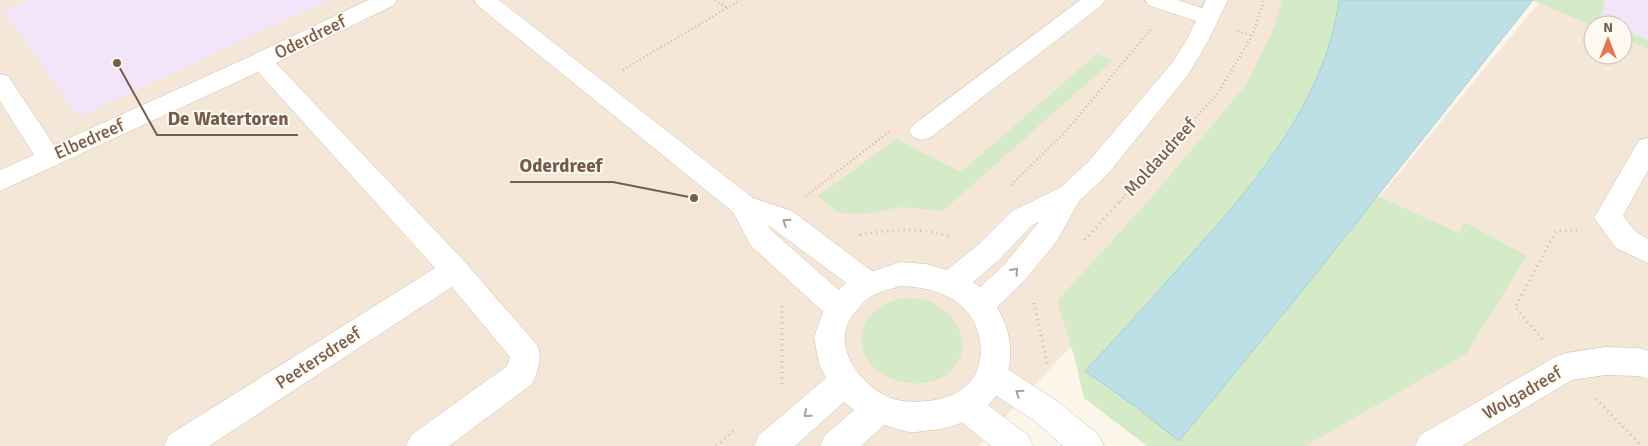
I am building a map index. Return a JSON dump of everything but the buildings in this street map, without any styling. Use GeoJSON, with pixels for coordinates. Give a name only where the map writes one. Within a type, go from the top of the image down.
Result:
{"type":"FeatureCollection","features":[{"type":"Feature","properties":{"kind":"street","name":"Oderdreef"},"geometry":{"type":"LineString","coordinates":[[261,62],[386,0]]}},
{"type":"Feature","properties":{"kind":"street"},"geometry":{"type":"LineString","coordinates":[[485,0],[743,205],[782,219],[867,283]]}},
{"type":"Feature","properties":{"kind":"street"},"geometry":{"type":"LineString","coordinates":[[922,131],[1094,0]]}},
{"type":"Feature","properties":{"kind":"street"},"geometry":{"type":"LineString","coordinates":[[951,284],[988,253],[1022,218],[1070,194],[1097,169],[1180,69],[1212,9],[1164,3]]}},
{"type":"Feature","properties":{"kind":"street","name":"Elbedreef"},"geometry":{"type":"LineString","coordinates":[[0,181],[261,62]]}},
{"type":"Feature","properties":{"kind":"street"},"geometry":{"type":"LineString","coordinates":[[261,62],[455,270],[526,354],[521,374],[423,446]]}},
{"type":"Feature","properties":{"kind":"street"},"geometry":{"type":"LineString","coordinates":[[0,82],[49,158]]}},
{"type":"Feature","properties":{"kind":"street"},"geometry":{"type":"LineString","coordinates":[[1648,147],[1608,218],[1626,240],[1648,252]]}},
{"type":"Feature","properties":{"kind":"street"},"geometry":{"type":"LineString","coordinates":[[980,305],[1014,273],[1047,233],[1070,194]]}},
{"type":"Feature","properties":{"kind":"street"},"geometry":{"type":"LineString","coordinates":[[743,205],[761,238],[839,308]]}},
{"type":"Feature","properties":{"kind":"street","name":"Peetersdreef"},"geometry":{"type":"LineString","coordinates":[[181,446],[455,270]]}},
{"type":"Feature","properties":{"kind":"street"},"geometry":{"type":"LineString","coordinates":[[900,274],[918,274],[935,277],[951,284],[967,293],[980,305],[989,318],[998,346],[997,361],[986,387],[965,406],[950,413],[932,417],[895,416],[864,403],[844,383],[835,368],[830,352],[829,336],[832,322],[846,298],[867,283],[883,277],[900,274]]}},
{"type":"Feature","properties":{"kind":"street","name":"Wolgadreef"},"geometry":{"type":"LineString","coordinates":[[1432,446],[1566,367],[1605,360],[1639,362],[1648,365]]}},
{"type":"Feature","properties":{"kind":"street"},"geometry":{"type":"LineString","coordinates":[[992,376],[1046,411],[1087,446]]}},
{"type":"Feature","properties":{"kind":"street"},"geometry":{"type":"LineString","coordinates":[[771,446],[844,383]]}},
{"type":"Feature","properties":{"kind":"street"},"geometry":{"type":"LineString","coordinates":[[965,406],[1016,446]]}},
{"type":"Feature","properties":{"kind":"street"},"geometry":{"type":"LineString","coordinates":[[837,446],[878,410]]}},
{"type":"Feature","properties":{"kind":"path"},"geometry":{"type":"LineString","coordinates":[[715,0],[727,8]]}},
{"type":"Feature","properties":{"kind":"path"},"geometry":{"type":"LineString","coordinates":[[594,87],[740,0]]}},
{"type":"Feature","properties":{"kind":"path","name":"Moldaudreef"},"geometry":{"type":"LineString","coordinates":[[1079,247],[1218,93],[1252,36],[1264,0]]}},
{"type":"Feature","properties":{"kind":"path"},"geometry":{"type":"LineString","coordinates":[[1010,185],[1025,173],[1080,116],[1164,3]]}},
{"type":"Feature","properties":{"kind":"path"},"geometry":{"type":"LineString","coordinates":[[782,219],[810,192],[902,122],[922,131]]}},
{"type":"Feature","properties":{"kind":"path"},"geometry":{"type":"LineString","coordinates":[[1615,227],[1556,231],[1515,307],[1566,367],[1642,446]]}},
{"type":"Feature","properties":{"kind":"shaded area"},"geometry":{"type":"Polygon","coordinates":[[[0,0],[1329,0],[1101,314],[978,446],[0,446],[0,0]]]}},
{"type":"Feature","properties":{"kind":"shaded area"},"geometry":{"type":"Polygon","coordinates":[[[29,0],[329,0],[79,117],[3,10],[29,0]]]}},
{"type":"Feature","properties":{"kind":"shaded area"},"geometry":{"type":"Polygon","coordinates":[[[1541,0],[1648,0],[1648,446],[1175,446],[1541,0]]]}},
{"type":"Feature","properties":{"kind":"shaded area"},"geometry":{"type":"Polygon","coordinates":[[[1605,0],[1648,0],[1648,40],[1633,34],[1633,15],[1600,15],[1605,0]]]}},
{"type":"Feature","properties":{"kind":"green space"},"geometry":{"type":"Polygon","coordinates":[[[1282,0],[1339,0],[1331,39],[1318,76],[1300,112],[1256,179],[1178,270],[1086,371],[1136,407],[1349,230],[1377,196],[1459,233],[1464,222],[1527,256],[1466,354],[1305,446],[1147,446],[1084,398],[1074,356],[1057,301],[1151,198],[1246,85],[1274,28],[1282,0]]]}},
{"type":"Feature","properties":{"kind":"green space"},"geometry":{"type":"Polygon","coordinates":[[[1532,0],[1605,0],[1601,15],[1583,15],[1583,22],[1532,0]]]}},
{"type":"Feature","properties":{"kind":"green space"},"geometry":{"type":"Polygon","coordinates":[[[1633,34],[1648,40],[1648,49],[1633,42],[1633,34]]]}},
{"type":"Feature","properties":{"kind":"green space"},"geometry":{"type":"Polygon","coordinates":[[[1097,54],[1112,61],[943,211],[901,207],[864,214],[850,214],[837,212],[818,196],[896,139],[961,172],[1097,54]]]}},
{"type":"Feature","properties":{"kind":"green space"},"geometry":{"type":"Polygon","coordinates":[[[904,298],[921,299],[937,305],[944,309],[959,328],[962,352],[959,360],[942,378],[931,382],[919,383],[894,379],[873,367],[866,356],[863,349],[862,334],[868,318],[873,312],[887,303],[904,298]]]}},
{"type":"Feature","properties":{"kind":"water"},"geometry":{"type":"Polygon","coordinates":[[[1339,0],[1533,0],[1314,276],[1179,441],[1136,407],[1085,371],[1230,210],[1279,146],[1300,112],[1318,76],[1331,39],[1339,0]]]}},
{"type":"Feature","properties":{"kind":"place","name":"De Watertoren"},"geometry":{"type":"Point","coordinates":[117,63]}},
{"type":"Feature","properties":{"kind":"place","name":"Oderdreef"},"geometry":{"type":"Point","coordinates":[694,198]}}]}
